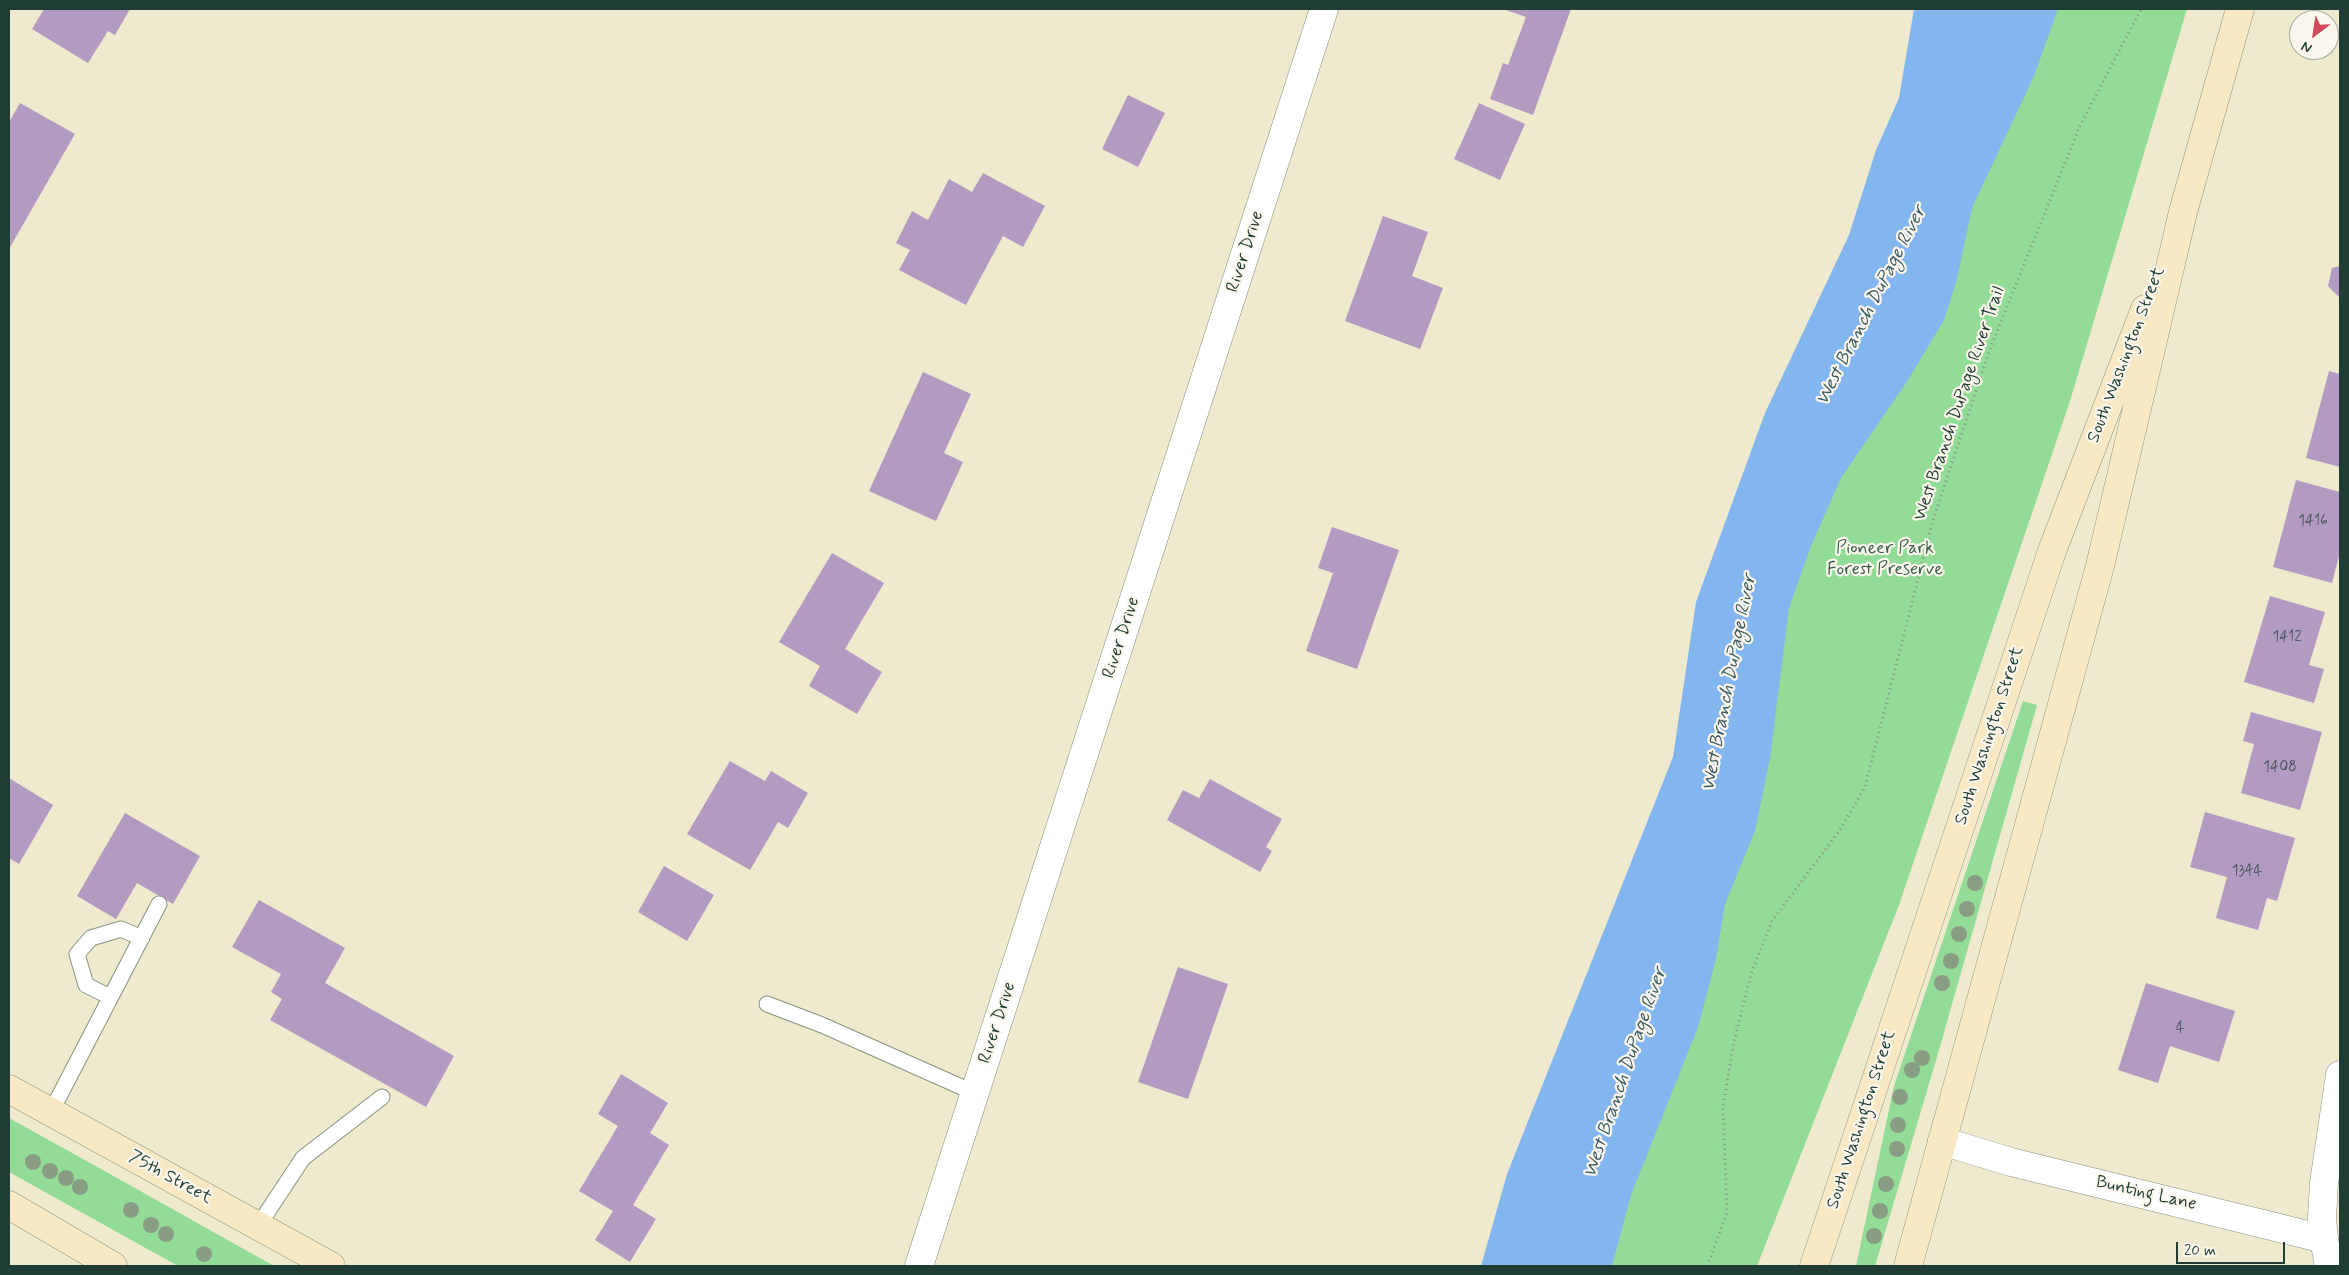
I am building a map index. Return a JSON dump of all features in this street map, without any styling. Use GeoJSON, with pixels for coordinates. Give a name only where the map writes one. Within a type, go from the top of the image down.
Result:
{"type":"FeatureCollection","features":[{"type":"Feature","properties":{"kind":"main road","name":"South Washington Street"},"geometry":{"type":"LineString","coordinates":[[1908,1266],[2100,566],[2183,212],[2240,9]]}},
{"type":"Feature","properties":{"kind":"main road","name":"South Washington Street"},"geometry":{"type":"LineString","coordinates":[[1814,1266],[2052,551],[2183,212]]}},
{"type":"Feature","properties":{"kind":"main road","name":"75th Street"},"geometry":{"type":"LineString","coordinates":[[9,1089],[331,1266]]}},
{"type":"Feature","properties":{"kind":"main road"},"geometry":{"type":"LineString","coordinates":[[9,1205],[113,1266]]}},
{"type":"Feature","properties":{"kind":"street","name":"River Drive"},"geometry":{"type":"LineString","coordinates":[[919,1266],[1324,9]]}},
{"type":"Feature","properties":{"kind":"street"},"geometry":{"type":"LineString","coordinates":[[2328,1266],[2322,1218],[2324,1183],[2340,1075]]}},
{"type":"Feature","properties":{"kind":"street","name":"Bunting Lane"},"geometry":{"type":"LineString","coordinates":[[1942,1141],[2011,1162],[2324,1239]]}},
{"type":"Feature","properties":{"kind":"lane"},"geometry":{"type":"LineString","coordinates":[[51,1112],[110,996],[160,904]]}},
{"type":"Feature","properties":{"kind":"lane"},"geometry":{"type":"LineString","coordinates":[[110,996],[86,985],[77,954],[91,938],[121,929],[142,938]]}},
{"type":"Feature","properties":{"kind":"lane"},"geometry":{"type":"LineString","coordinates":[[767,1004],[822,1025],[976,1093]]}},
{"type":"Feature","properties":{"kind":"lane"},"geometry":{"type":"LineString","coordinates":[[258,1226],[303,1158],[382,1097]]}},
{"type":"Feature","properties":{"kind":"path","name":"West Branch DuPage River Trail"},"geometry":{"type":"LineString","coordinates":[[1707,1266],[1727,1213],[1723,1107],[1734,1040],[1752,971],[1772,921],[1840,830],[1865,787],[1933,520],[1990,349],[2079,128],[2141,9]]}},
{"type":"Feature","properties":{"kind":"green space","name":"Pioneer Park Forest Preserve"},"geometry":{"type":"Polygon","coordinates":[[[2000,9],[2187,9],[2070,401],[1899,905],[1757,1266],[1559,1266],[1693,878],[2000,9]]]}},
{"type":"Feature","properties":{"kind":"green space"},"geometry":{"type":"Polygon","coordinates":[[[2023,701],[2037,705],[1937,1057],[1875,1266],[1856,1266],[1894,1086],[2023,701]]]}},
{"type":"Feature","properties":{"kind":"green space"},"geometry":{"type":"Polygon","coordinates":[[[9,1118],[274,1266],[178,1266],[9,1172],[9,1118]]]}},
{"type":"Feature","properties":{"kind":"water","name":"West Branch DuPage River"},"geometry":{"type":"Polygon","coordinates":[[[1914,9],[2058,9],[2034,76],[1972,208],[1957,279],[1944,320],[1908,380],[1841,478],[1811,546],[1789,608],[1770,758],[1755,831],[1725,904],[1716,959],[1698,1027],[1631,1195],[1612,1266],[1481,1266],[1507,1174],[1673,757],[1696,602],[1765,413],[1849,235],[1876,150],[1899,98],[1914,9]]]}},
{"type":"Feature","properties":{"kind":"building"},"geometry":{"type":"Polygon","coordinates":[[[44,9],[130,9],[115,35],[108,31],[88,63],[32,29],[44,9]]]}},
{"type":"Feature","properties":{"kind":"building"},"geometry":{"type":"Polygon","coordinates":[[[1503,9],[1571,9],[1533,115],[1490,99],[1503,63],[1508,65],[1526,17],[1503,9]]]}},
{"type":"Feature","properties":{"kind":"building"},"geometry":{"type":"Polygon","coordinates":[[[1128,95],[1165,113],[1138,167],[1102,149],[1128,95]]]}},
{"type":"Feature","properties":{"kind":"building"},"geometry":{"type":"Polygon","coordinates":[[[20,103],[75,134],[9,249],[9,122],[20,103]]]}},
{"type":"Feature","properties":{"kind":"building"},"geometry":{"type":"Polygon","coordinates":[[[1479,103],[1525,124],[1500,180],[1454,159],[1479,103]]]}},
{"type":"Feature","properties":{"kind":"building"},"geometry":{"type":"Polygon","coordinates":[[[983,173],[1045,206],[1023,247],[1003,236],[966,305],[899,270],[910,250],[896,243],[912,211],[928,220],[949,179],[972,192],[983,173]]]}},
{"type":"Feature","properties":{"kind":"building"},"geometry":{"type":"Polygon","coordinates":[[[1383,216],[1428,232],[1412,276],[1443,288],[1420,349],[1345,321],[1383,216]]]}},
{"type":"Feature","properties":{"kind":"building"},"geometry":{"type":"Polygon","coordinates":[[[2340,266],[2340,298],[2328,286],[2332,268],[2340,266]]]}},
{"type":"Feature","properties":{"kind":"building"},"geometry":{"type":"Polygon","coordinates":[[[2329,371],[2340,374],[2340,467],[2306,458],[2329,371]]]}},
{"type":"Feature","properties":{"kind":"building"},"geometry":{"type":"Polygon","coordinates":[[[923,372],[971,394],[944,453],[963,462],[936,521],[869,491],[923,372]]]}},
{"type":"Feature","properties":{"kind":"building"},"geometry":{"type":"Polygon","coordinates":[[[2296,480],[2340,492],[2340,552],[2332,583],[2273,567],[2296,480]]]}},
{"type":"Feature","properties":{"kind":"building"},"geometry":{"type":"Polygon","coordinates":[[[1332,527],[1399,550],[1357,669],[1306,651],[1333,573],[1318,568],[1332,527]]]}},
{"type":"Feature","properties":{"kind":"building"},"geometry":{"type":"Polygon","coordinates":[[[832,553],[884,583],[845,649],[882,672],[857,714],[809,686],[820,666],[779,642],[832,553]]]}},
{"type":"Feature","properties":{"kind":"building"},"geometry":{"type":"Polygon","coordinates":[[[2270,596],[2325,612],[2309,665],[2324,669],[2314,703],[2244,682],[2270,596]]]}},
{"type":"Feature","properties":{"kind":"building"},"geometry":{"type":"Polygon","coordinates":[[[2251,712],[2322,732],[2300,810],[2241,793],[2254,744],[2243,741],[2251,712]]]}},
{"type":"Feature","properties":{"kind":"building"},"geometry":{"type":"Polygon","coordinates":[[[730,761],[765,781],[771,771],[808,793],[788,828],[778,822],[750,870],[687,834],[730,761]]]}},
{"type":"Feature","properties":{"kind":"building"},"geometry":{"type":"Polygon","coordinates":[[[9,778],[53,805],[19,864],[9,858],[9,778]]]}},
{"type":"Feature","properties":{"kind":"building"},"geometry":{"type":"Polygon","coordinates":[[[1210,779],[1282,819],[1266,847],[1272,851],[1260,872],[1167,820],[1183,790],[1199,798],[1210,779]]]}},
{"type":"Feature","properties":{"kind":"building"},"geometry":{"type":"Polygon","coordinates":[[[2205,812],[2295,838],[2277,901],[2267,898],[2258,930],[2216,918],[2227,877],[2190,867],[2205,812]]]}},
{"type":"Feature","properties":{"kind":"building"},"geometry":{"type":"Polygon","coordinates":[[[125,813],[200,856],[173,904],[137,883],[116,919],[77,896],[125,813]]]}},
{"type":"Feature","properties":{"kind":"building"},"geometry":{"type":"Polygon","coordinates":[[[664,866],[714,895],[687,941],[638,912],[664,866]]]}},
{"type":"Feature","properties":{"kind":"building"},"geometry":{"type":"Polygon","coordinates":[[[259,900],[345,948],[325,983],[454,1056],[426,1107],[270,1020],[282,999],[271,992],[281,974],[232,947],[259,900]]]}},
{"type":"Feature","properties":{"kind":"building"},"geometry":{"type":"Polygon","coordinates":[[[1178,967],[1228,984],[1188,1099],[1138,1082],[1178,967]]]}},
{"type":"Feature","properties":{"kind":"building"},"geometry":{"type":"Polygon","coordinates":[[[2146,983],[2235,1011],[2219,1062],[2170,1046],[2158,1083],[2118,1070],[2146,983]]]}},
{"type":"Feature","properties":{"kind":"building"},"geometry":{"type":"Polygon","coordinates":[[[621,1074],[668,1103],[650,1133],[669,1145],[633,1205],[656,1219],[630,1262],[595,1240],[613,1211],[579,1191],[618,1126],[598,1114],[621,1074]]]}}]}
